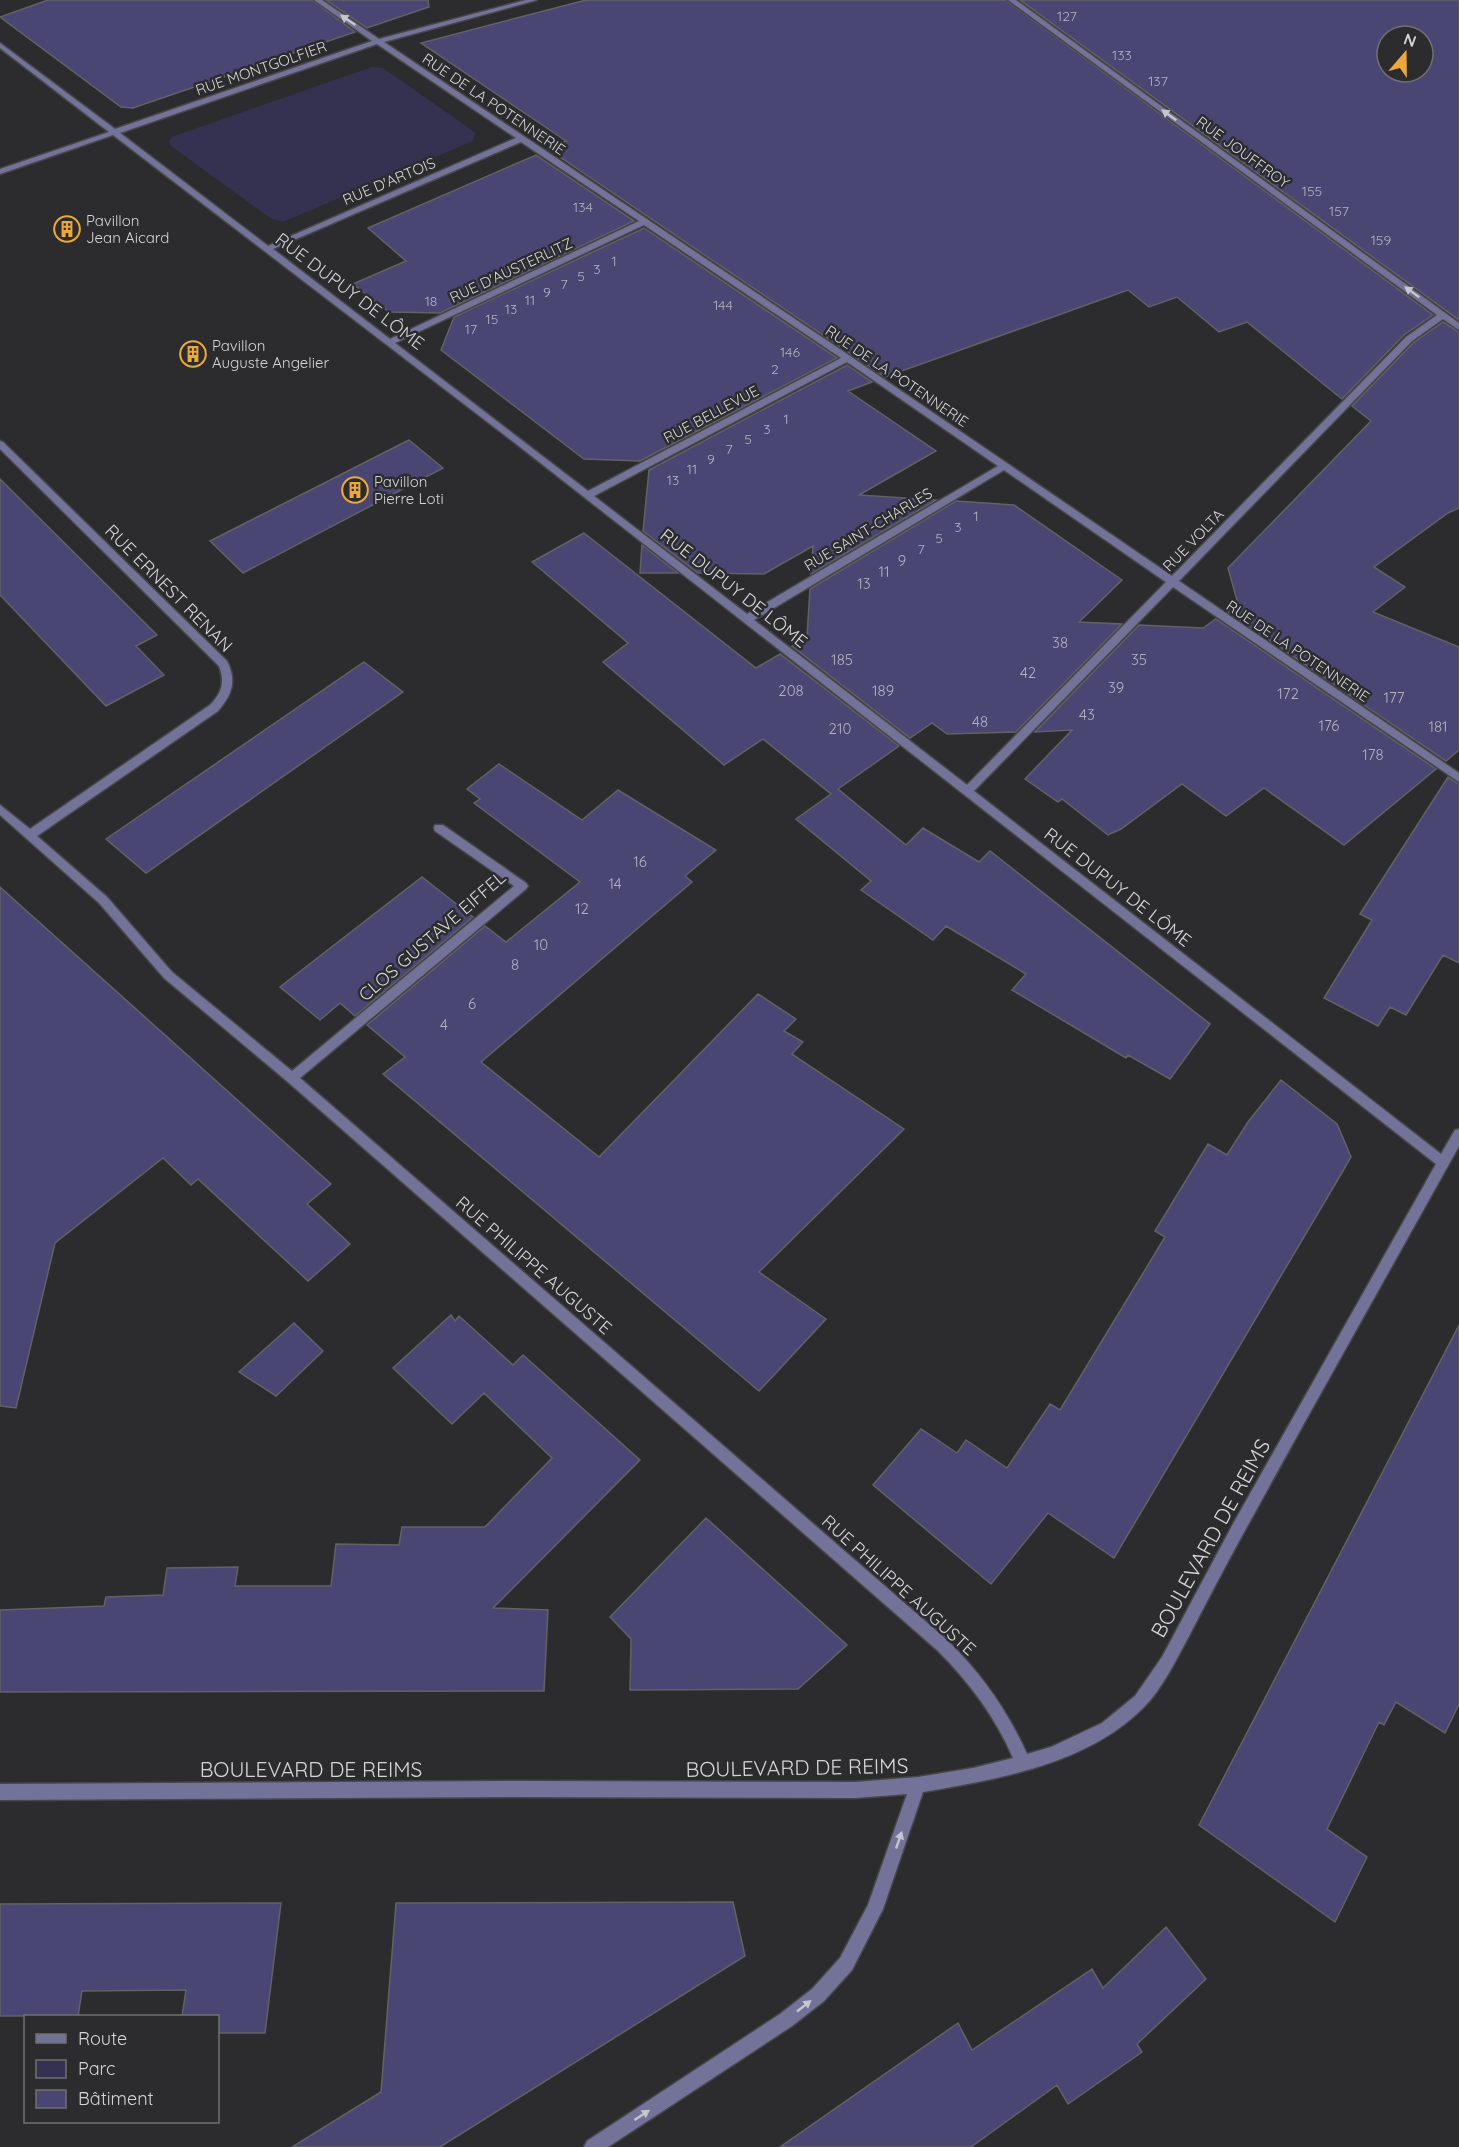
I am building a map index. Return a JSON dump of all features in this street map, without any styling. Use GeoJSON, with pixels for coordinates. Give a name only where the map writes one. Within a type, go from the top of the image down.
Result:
{"type":"FeatureCollection","features":[{"type":"Feature","properties":{"kind":"street","name":"RUE DE LA POTENNERIE"},"geometry":{"type":"LineString","coordinates":[[317,0],[847,358],[1459,778]]}},
{"type":"Feature","properties":{"kind":"street","name":"RUE MONTGOLFIER"},"geometry":{"type":"LineString","coordinates":[[0,172],[378,41],[534,0]]}},
{"type":"Feature","properties":{"kind":"street","name":"RUE JOUFFROY"},"geometry":{"type":"LineString","coordinates":[[1011,0],[1459,327]]}},
{"type":"Feature","properties":{"kind":"street","name":"RUE DUPUY DE LÔME"},"geometry":{"type":"LineString","coordinates":[[0,45],[588,495],[1444,1162]]}},
{"type":"Feature","properties":{"kind":"street","name":"RUE D'ARTOIS"},"geometry":{"type":"LineString","coordinates":[[267,249],[521,139]]}},
{"type":"Feature","properties":{"kind":"street","name":"RUE D'AUSTERLITZ"},"geometry":{"type":"LineString","coordinates":[[390,342],[644,222]]}},
{"type":"Feature","properties":{"kind":"street","name":"RUE VOLTA"},"geometry":{"type":"LineString","coordinates":[[968,791],[1409,339],[1443,315]]}},
{"type":"Feature","properties":{"kind":"street","name":"RUE BELLEVUE"},"geometry":{"type":"LineString","coordinates":[[588,495],[847,358]]}},
{"type":"Feature","properties":{"kind":"street","name":"RUE ERNEST RENAN"},"geometry":{"type":"LineString","coordinates":[[0,444],[223,664],[229,681],[227,692],[214,708],[30,835]]}},
{"type":"Feature","properties":{"kind":"street","name":"RUE SAINT-CHARLES"},"geometry":{"type":"LineString","coordinates":[[747,619],[1004,465]]}},
{"type":"Feature","properties":{"kind":"street","name":"RUE PHILIPPE AUGUSTE"},"geometry":{"type":"LineString","coordinates":[[0,809],[103,900],[168,975],[292,1078],[949,1652],[984,1687],[1007,1726],[1023,1763]]}},
{"type":"Feature","properties":{"kind":"street","name":"CLOS GUSTAVE EIFFEL"},"geometry":{"type":"LineString","coordinates":[[292,1078],[522,886],[439,828]]}},
{"type":"Feature","properties":{"kind":"street","name":"BOULEVARD DE REIMS"},"geometry":{"type":"LineString","coordinates":[[0,1792],[503,1789],[845,1791],[918,1785],[973,1776],[1023,1763],[1077,1744],[1107,1728],[1140,1701],[1154,1680],[1459,1134]]}},
{"type":"Feature","properties":{"kind":"street"},"geometry":{"type":"LineString","coordinates":[[593,2147],[786,2020],[818,1995],[846,1964],[875,1909],[918,1785]]}},
{"type":"Feature","properties":{"kind":"green space"},"geometry":{"type":"Polygon","coordinates":[[[372,67],[383,68],[469,128],[475,133],[473,141],[283,222],[270,218],[171,146],[169,141],[174,136],[372,67]]]}},
{"type":"Feature","properties":{"kind":"building"},"geometry":{"type":"Polygon","coordinates":[[[48,0],[312,0],[355,32],[133,108],[121,107],[0,17],[48,0]]]}},
{"type":"Feature","properties":{"kind":"building"},"geometry":{"type":"Polygon","coordinates":[[[326,0],[428,0],[429,7],[367,28],[326,0]]]}},
{"type":"Feature","properties":{"kind":"building"},"geometry":{"type":"Polygon","coordinates":[[[586,0],[1006,0],[1433,315],[1404,335],[1342,399],[1247,322],[1219,332],[1177,297],[1149,307],[1128,290],[885,377],[548,149],[566,141],[421,43],[586,0]]]}},
{"type":"Feature","properties":{"kind":"building"},"geometry":{"type":"Polygon","coordinates":[[[1020,0],[1459,0],[1459,320],[1020,0]]]}},
{"type":"Feature","properties":{"kind":"building"},"geometry":{"type":"Polygon","coordinates":[[[536,155],[634,221],[440,313],[389,312],[353,284],[406,261],[368,228],[536,155]]]}},
{"type":"Feature","properties":{"kind":"building"},"geometry":{"type":"Polygon","coordinates":[[[644,228],[837,358],[640,461],[584,459],[441,350],[454,317],[644,228]]]}},
{"type":"Feature","properties":{"kind":"building"},"geometry":{"type":"Polygon","coordinates":[[[1443,322],[1459,332],[1459,508],[1448,513],[1374,567],[1405,587],[1373,612],[1459,647],[1459,750],[1446,761],[1227,611],[1238,604],[1228,568],[1371,421],[1352,406],[1413,343],[1443,322]]]}},
{"type":"Feature","properties":{"kind":"building"},"geometry":{"type":"Polygon","coordinates":[[[847,365],[872,382],[848,391],[936,451],[859,495],[936,500],[811,574],[813,546],[764,574],[698,573],[643,531],[649,470],[847,365]]]}},
{"type":"Feature","properties":{"kind":"building","name":"Pavillon Pierre Loti"},"geometry":{"type":"Polygon","coordinates":[[[409,440],[443,468],[243,573],[210,541],[409,440]]]}},
{"type":"Feature","properties":{"kind":"building"},"geometry":{"type":"Polygon","coordinates":[[[0,479],[157,635],[136,646],[164,675],[106,706],[0,595],[0,479]]]}},
{"type":"Feature","properties":{"kind":"building"},"geometry":{"type":"Polygon","coordinates":[[[956,501],[1014,505],[1122,580],[1079,622],[1122,624],[1016,732],[947,734],[932,723],[910,738],[792,646],[807,637],[810,589],[956,501]]]}},
{"type":"Feature","properties":{"kind":"building"},"geometry":{"type":"Polygon","coordinates":[[[584,533],[756,668],[780,654],[899,746],[838,789],[906,845],[923,828],[979,862],[990,851],[1210,1024],[1170,1079],[1128,1055],[1126,1058],[1012,990],[1026,974],[946,926],[933,940],[861,890],[871,881],[796,819],[831,794],[763,739],[724,765],[603,662],[628,643],[532,562],[584,533]]]}},
{"type":"Feature","properties":{"kind":"building"},"geometry":{"type":"Polygon","coordinates":[[[642,545],[678,573],[640,573],[642,545]]]}},
{"type":"Feature","properties":{"kind":"building"},"geometry":{"type":"Polygon","coordinates":[[[1216,619],[1436,769],[1344,845],[1264,788],[1226,816],[1182,784],[1121,829],[1108,835],[1062,799],[1058,802],[1025,779],[1072,730],[1035,732],[1139,625],[1203,628],[1216,619]]]}},
{"type":"Feature","properties":{"kind":"building"},"geometry":{"type":"Polygon","coordinates":[[[364,662],[403,692],[146,873],[106,839],[364,662]]]}},
{"type":"Feature","properties":{"kind":"building"},"geometry":{"type":"Polygon","coordinates":[[[499,764],[582,820],[618,790],[716,850],[685,876],[692,882],[481,1062],[599,1157],[758,994],[796,1019],[784,1031],[803,1042],[792,1054],[904,1129],[759,1272],[826,1319],[759,1391],[383,1074],[405,1057],[367,1025],[485,926],[506,942],[580,882],[474,803],[480,799],[467,789],[499,764]]]}},
{"type":"Feature","properties":{"kind":"building"},"geometry":{"type":"Polygon","coordinates":[[[1448,777],[1459,784],[1459,963],[1443,955],[1406,1015],[1390,1007],[1378,1026],[1324,998],[1372,920],[1360,914],[1448,777]]]}},
{"type":"Feature","properties":{"kind":"building"},"geometry":{"type":"Polygon","coordinates":[[[422,877],[473,917],[355,1016],[340,1003],[320,1020],[280,987],[422,877]]]}},
{"type":"Feature","properties":{"kind":"building"},"geometry":{"type":"Polygon","coordinates":[[[0,887],[331,1184],[307,1204],[350,1244],[308,1281],[198,1179],[191,1185],[163,1158],[55,1243],[16,1408],[0,1406],[0,887]]]}},
{"type":"Feature","properties":{"kind":"building"},"geometry":{"type":"Polygon","coordinates":[[[1281,1080],[1337,1124],[1351,1157],[1114,1558],[1048,1513],[991,1584],[873,1485],[921,1429],[957,1453],[966,1440],[1007,1468],[1050,1404],[1060,1410],[1165,1237],[1155,1231],[1208,1144],[1227,1155],[1248,1122],[1281,1080]]]}},
{"type":"Feature","properties":{"kind":"building"},"geometry":{"type":"Polygon","coordinates":[[[451,1315],[455,1321],[459,1316],[513,1365],[523,1355],[640,1460],[493,1608],[548,1610],[544,1691],[0,1692],[0,1610],[104,1606],[106,1597],[163,1595],[167,1568],[238,1567],[235,1586],[331,1586],[336,1544],[399,1545],[402,1527],[485,1527],[552,1458],[484,1393],[452,1424],[393,1368],[451,1315]]]}},
{"type":"Feature","properties":{"kind":"building"},"geometry":{"type":"Polygon","coordinates":[[[294,1323],[323,1351],[276,1396],[239,1372],[294,1323]]]}},
{"type":"Feature","properties":{"kind":"building"},"geometry":{"type":"Polygon","coordinates":[[[1459,1325],[1459,1704],[1445,1733],[1396,1702],[1384,1725],[1379,1722],[1327,1829],[1367,1857],[1335,1922],[1199,1825],[1459,1325]]]}},
{"type":"Feature","properties":{"kind":"building"},"geometry":{"type":"Polygon","coordinates":[[[706,1518],[847,1645],[798,1689],[630,1690],[631,1639],[610,1617],[706,1518]]]}},
{"type":"Feature","properties":{"kind":"building"},"geometry":{"type":"Polygon","coordinates":[[[733,1902],[745,1956],[440,2147],[292,2147],[381,2092],[396,1903],[733,1902]]]}},
{"type":"Feature","properties":{"kind":"building"},"geometry":{"type":"Polygon","coordinates":[[[281,1903],[265,2033],[219,2033],[219,2015],[182,2015],[186,1990],[82,1991],[78,2015],[0,2016],[0,1904],[281,1903]]]}},
{"type":"Feature","properties":{"kind":"building"},"geometry":{"type":"Polygon","coordinates":[[[1166,1927],[1206,1979],[1137,2044],[1142,2052],[1068,2104],[1057,2085],[971,2147],[780,2147],[958,2023],[972,2050],[1092,1969],[1103,1988],[1166,1927]]]}},
{"type":"Feature","properties":{"kind":"place","name":"Pavillon Jean Aicard"},"geometry":{"type":"Point","coordinates":[67,229]}},
{"type":"Feature","properties":{"kind":"place","name":"Pavillon Auguste Angelier"},"geometry":{"type":"Point","coordinates":[193,354]}},
{"type":"Feature","properties":{"kind":"place","name":"Pavillon Pierre Loti"},"geometry":{"type":"Point","coordinates":[355,490]}}]}
